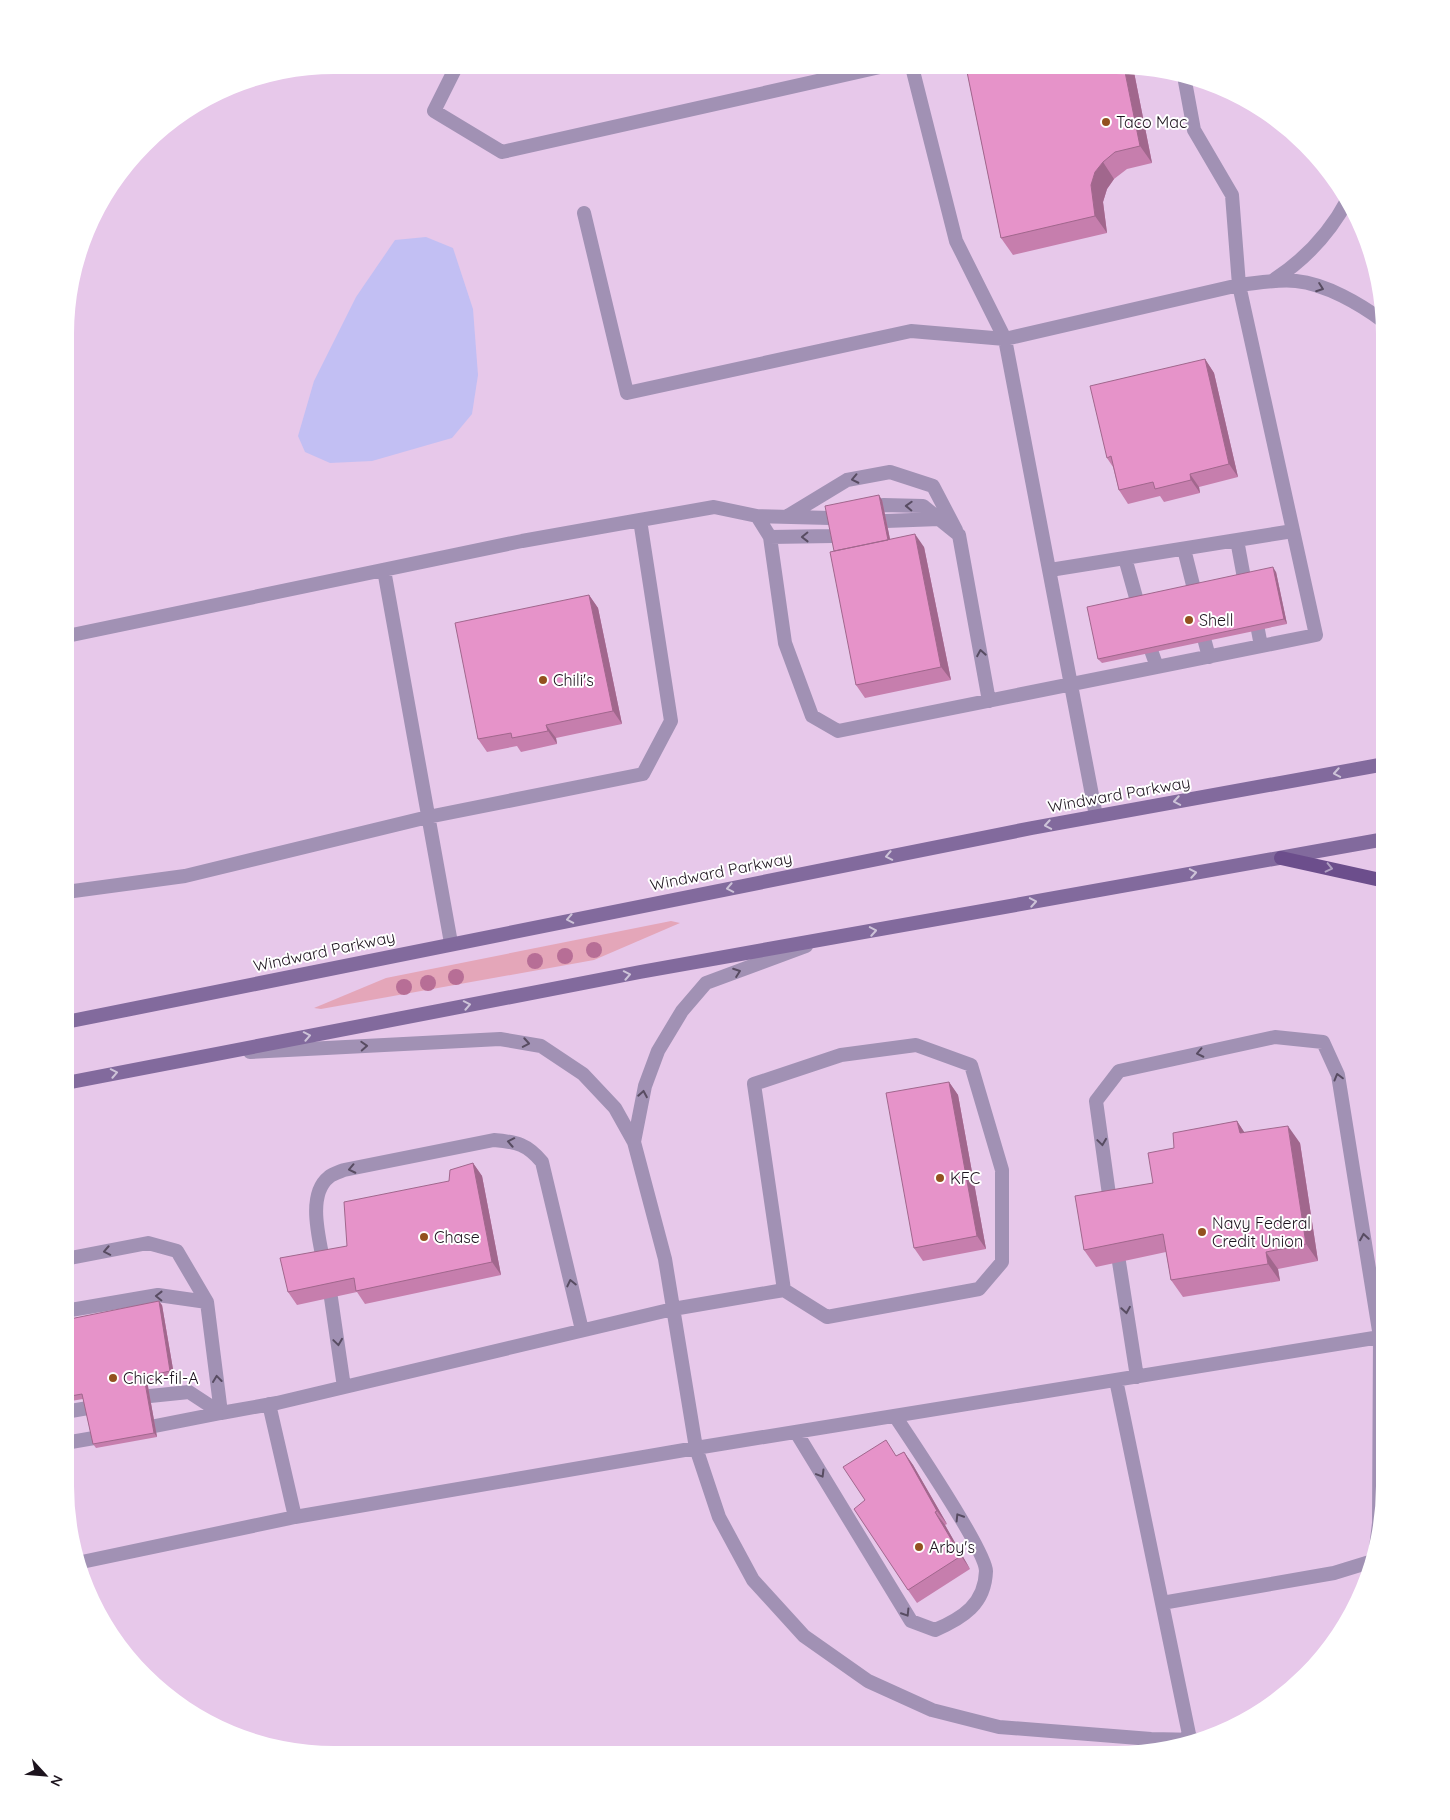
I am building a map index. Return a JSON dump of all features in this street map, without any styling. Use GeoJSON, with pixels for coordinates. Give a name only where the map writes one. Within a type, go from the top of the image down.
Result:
{"type":"FeatureCollection","features":[{"type":"Feature","properties":{"kind":"main road","name":"Windward Parkway"},"geometry":{"type":"LineString","coordinates":[[74,1020],[451,943],[1096,816],[1376,766]]}},
{"type":"Feature","properties":{"kind":"main road"},"geometry":{"type":"LineString","coordinates":[[74,1081],[210,1054],[825,939],[1376,841]]}},
{"type":"Feature","properties":{"kind":"main road"},"geometry":{"type":"LineString","coordinates":[[1281,858],[1376,879]]}},
{"type":"Feature","properties":{"kind":"lane"},"geometry":{"type":"LineString","coordinates":[[452,74],[434,111],[502,152],[849,74]]}},
{"type":"Feature","properties":{"kind":"lane"},"geometry":{"type":"LineString","coordinates":[[914,74],[956,242],[1005,338],[1096,816]]}},
{"type":"Feature","properties":{"kind":"lane"},"geometry":{"type":"LineString","coordinates":[[756,516],[770,537],[784,643],[812,716],[838,731],[1316,635],[1239,285],[1232,195],[1194,130],[1185,84]]}},
{"type":"Feature","properties":{"kind":"lane"},"geometry":{"type":"LineString","coordinates":[[1272,281],[1296,266],[1329,230],[1343,207]]}},
{"type":"Feature","properties":{"kind":"lane"},"geometry":{"type":"LineString","coordinates":[[584,213],[627,392],[911,332],[1005,338],[1239,285],[1272,281],[1298,281],[1318,286],[1337,294],[1376,317]]}},
{"type":"Feature","properties":{"kind":"lane"},"geometry":{"type":"LineString","coordinates":[[786,517],[848,480],[890,472],[933,486],[959,535],[990,700]]}},
{"type":"Feature","properties":{"kind":"lane"},"geometry":{"type":"LineString","coordinates":[[74,635],[522,541],[714,507],[756,516],[830,518],[883,505],[923,506],[959,535]]}},
{"type":"Feature","properties":{"kind":"lane"},"geometry":{"type":"LineString","coordinates":[[770,537],[833,536],[886,521],[939,519]]}},
{"type":"Feature","properties":{"kind":"lane"},"geometry":{"type":"LineString","coordinates":[[74,891],[186,876],[428,817],[643,774],[671,721],[640,520]]}},
{"type":"Feature","properties":{"kind":"lane"},"geometry":{"type":"LineString","coordinates":[[1050,570],[1293,531]]}},
{"type":"Feature","properties":{"kind":"lane"},"geometry":{"type":"LineString","coordinates":[[1237,540],[1244,578]]}},
{"type":"Feature","properties":{"kind":"lane"},"geometry":{"type":"LineString","coordinates":[[1184,549],[1194,589]]}},
{"type":"Feature","properties":{"kind":"lane"},"geometry":{"type":"LineString","coordinates":[[1126,558],[1137,602]]}},
{"type":"Feature","properties":{"kind":"lane"},"geometry":{"type":"LineString","coordinates":[[384,570],[451,943]]}},
{"type":"Feature","properties":{"kind":"lane"},"geometry":{"type":"LineString","coordinates":[[1258,630],[1261,646]]}},
{"type":"Feature","properties":{"kind":"lane"},"geometry":{"type":"LineString","coordinates":[[1205,642],[1209,656]]}},
{"type":"Feature","properties":{"kind":"lane"},"geometry":{"type":"LineString","coordinates":[[1152,653],[1157,667]]}},
{"type":"Feature","properties":{"kind":"lane"},"geometry":{"type":"LineString","coordinates":[[634,1142],[645,1086],[658,1051],[682,1011],[706,983],[825,939]]}},
{"type":"Feature","properties":{"kind":"lane"},"geometry":{"type":"LineString","coordinates":[[1112,1210],[1096,1101],[1119,1071],[1275,1037],[1323,1042],[1338,1075],[1376,1312]]}},
{"type":"Feature","properties":{"kind":"lane"},"geometry":{"type":"LineString","coordinates":[[210,1054],[500,1039],[541,1046],[583,1074],[615,1108],[634,1142],[665,1259],[696,1448],[718,1518],[753,1580],[804,1636],[868,1681],[932,1710],[999,1727],[1171,1740]]}},
{"type":"Feature","properties":{"kind":"lane"},"geometry":{"type":"LineString","coordinates":[[155,1426],[269,1404],[673,1309],[784,1290],[827,1317],[979,1289],[1002,1262],[1002,1170],[971,1065],[916,1045],[841,1055],[754,1084],[784,1290]]}},
{"type":"Feature","properties":{"kind":"lane"},"geometry":{"type":"LineString","coordinates":[[324,1265],[315,1215],[321,1188],[329,1177],[344,1170],[494,1140],[514,1142],[531,1149],[542,1162],[582,1330]]}},
{"type":"Feature","properties":{"kind":"lane"},"geometry":{"type":"LineString","coordinates":[[74,1257],[148,1243],[178,1251],[207,1302],[221,1413]]}},
{"type":"Feature","properties":{"kind":"lane"},"geometry":{"type":"LineString","coordinates":[[1119,1262],[1137,1377]]}},
{"type":"Feature","properties":{"kind":"lane"},"geometry":{"type":"LineString","coordinates":[[74,1309],[158,1295],[207,1302]]}},
{"type":"Feature","properties":{"kind":"lane"},"geometry":{"type":"LineString","coordinates":[[331,1298],[344,1386]]}},
{"type":"Feature","properties":{"kind":"lane"},"geometry":{"type":"LineString","coordinates":[[86,1561],[295,1517],[696,1448],[1376,1338]]}},
{"type":"Feature","properties":{"kind":"lane"},"geometry":{"type":"LineString","coordinates":[[1116,1380],[1162,1603],[1192,1734]]}},
{"type":"Feature","properties":{"kind":"lane"},"geometry":{"type":"LineString","coordinates":[[150,1396],[189,1392],[221,1413]]}},
{"type":"Feature","properties":{"kind":"lane"},"geometry":{"type":"LineString","coordinates":[[269,1404],[295,1517]]}},
{"type":"Feature","properties":{"kind":"lane"},"geometry":{"type":"LineString","coordinates":[[74,1410],[88,1408]]}},
{"type":"Feature","properties":{"kind":"lane"},"geometry":{"type":"LineString","coordinates":[[796,1432],[911,1621],[935,1630],[959,1620],[981,1596],[986,1569],[976,1544],[896,1416]]}},
{"type":"Feature","properties":{"kind":"lane"},"geometry":{"type":"LineString","coordinates":[[74,1441],[94,1438]]}},
{"type":"Feature","properties":{"kind":"lane"},"geometry":{"type":"LineString","coordinates":[[1162,1603],[1334,1573],[1364,1564]]}},
{"type":"Feature","properties":{"kind":"shaded area"},"geometry":{"type":"Polygon","coordinates":[[[317,74],[1133,74],[1150,76],[1183,83],[1215,94],[1260,118],[1288,138],[1312,162],[1341,204],[1356,235],[1367,267],[1376,317],[1376,1503],[1367,1553],[1356,1585],[1341,1616],[1312,1658],[1288,1682],[1246,1711],[1215,1726],[1183,1737],[1133,1746],[317,1746],[267,1737],[235,1726],[204,1711],[162,1682],[138,1658],[109,1616],[94,1585],[83,1553],[74,1503],[74,317],[76,300],[83,267],[101,219],[118,190],[138,162],[162,138],[204,109],[235,94],[283,79],[317,74]]]}},
{"type":"Feature","properties":{"kind":"shaded area"},"geometry":{"type":"Polygon","coordinates":[[[671,921],[680,923],[594,960],[321,1009],[314,1008],[386,978],[671,921]]]}},
{"type":"Feature","properties":{"kind":"water"},"geometry":{"type":"Polygon","coordinates":[[[426,237],[453,248],[473,309],[478,375],[472,414],[452,438],[372,461],[330,463],[305,452],[298,436],[314,381],[356,297],[395,240],[426,237]]]}},
{"type":"Feature","properties":{"kind":"building"},"geometry":{"type":"Polygon","coordinates":[[[967,74],[1125,74],[1140,146],[1115,152],[1095,172],[1091,185],[1095,216],[1001,238],[967,74]]]}},
{"type":"Feature","properties":{"kind":"building"},"geometry":{"type":"Polygon","coordinates":[[[1205,359],[1229,464],[1190,474],[1191,480],[1155,489],[1153,482],[1119,490],[1111,456],[1107,458],[1090,386],[1205,359]]]}},
{"type":"Feature","properties":{"kind":"building"},"geometry":{"type":"Polygon","coordinates":[[[879,495],[888,540],[834,551],[825,506],[879,495]]]}},
{"type":"Feature","properties":{"kind":"building"},"geometry":{"type":"Polygon","coordinates":[[[915,534],[941,667],[856,685],[830,552],[915,534]]]}},
{"type":"Feature","properties":{"kind":"building"},"geometry":{"type":"Polygon","coordinates":[[[1273,567],[1284,619],[1098,659],[1087,607],[1273,567]]]}},
{"type":"Feature","properties":{"kind":"building","name":"Chili's"},"geometry":{"type":"Polygon","coordinates":[[[589,595],[613,711],[546,725],[548,731],[512,738],[511,733],[478,739],[455,623],[589,595]]]}},
{"type":"Feature","properties":{"kind":"building","name":"KFC"},"geometry":{"type":"Polygon","coordinates":[[[949,1082],[977,1236],[914,1248],[886,1093],[949,1082]]]}},
{"type":"Feature","properties":{"kind":"building","name":"Navy Federal Credit Union"},"geometry":{"type":"Polygon","coordinates":[[[1237,1121],[1240,1133],[1288,1126],[1306,1244],[1266,1252],[1268,1264],[1171,1280],[1163,1234],[1084,1250],[1075,1196],[1153,1183],[1148,1153],[1174,1148],[1173,1133],[1237,1121]]]}},
{"type":"Feature","properties":{"kind":"building","name":"Chase"},"geometry":{"type":"Polygon","coordinates":[[[473,1163],[492,1262],[356,1291],[354,1278],[288,1292],[280,1258],[347,1246],[344,1202],[449,1181],[450,1170],[473,1163]]]}},
{"type":"Feature","properties":{"kind":"building","name":"Chick-fil-A"},"geometry":{"type":"Polygon","coordinates":[[[159,1301],[170,1371],[144,1377],[154,1433],[93,1444],[82,1394],[74,1395],[74,1318],[159,1301]]]}},
{"type":"Feature","properties":{"kind":"building","name":"Arby's"},"geometry":{"type":"Polygon","coordinates":[[[886,1440],[896,1456],[904,1452],[937,1511],[935,1512],[961,1556],[908,1590],[854,1509],[865,1500],[843,1467],[886,1440]]]}},
{"type":"Feature","properties":{"kind":"place","name":"Taco Mac"},"geometry":{"type":"Point","coordinates":[1106,122]}},
{"type":"Feature","properties":{"kind":"place","name":"Shell"},"geometry":{"type":"Point","coordinates":[1189,620]}},
{"type":"Feature","properties":{"kind":"place","name":"Chili's"},"geometry":{"type":"Point","coordinates":[543,680]}},
{"type":"Feature","properties":{"kind":"place","name":"KFC"},"geometry":{"type":"Point","coordinates":[940,1178]}},
{"type":"Feature","properties":{"kind":"place","name":"Navy Federal Credit Union"},"geometry":{"type":"Point","coordinates":[1202,1232]}},
{"type":"Feature","properties":{"kind":"place","name":"Chase"},"geometry":{"type":"Point","coordinates":[424,1237]}},
{"type":"Feature","properties":{"kind":"place","name":"Chick-fil-A"},"geometry":{"type":"Point","coordinates":[113,1378]}},
{"type":"Feature","properties":{"kind":"place","name":"Arby's"},"geometry":{"type":"Point","coordinates":[919,1547]}}]}
